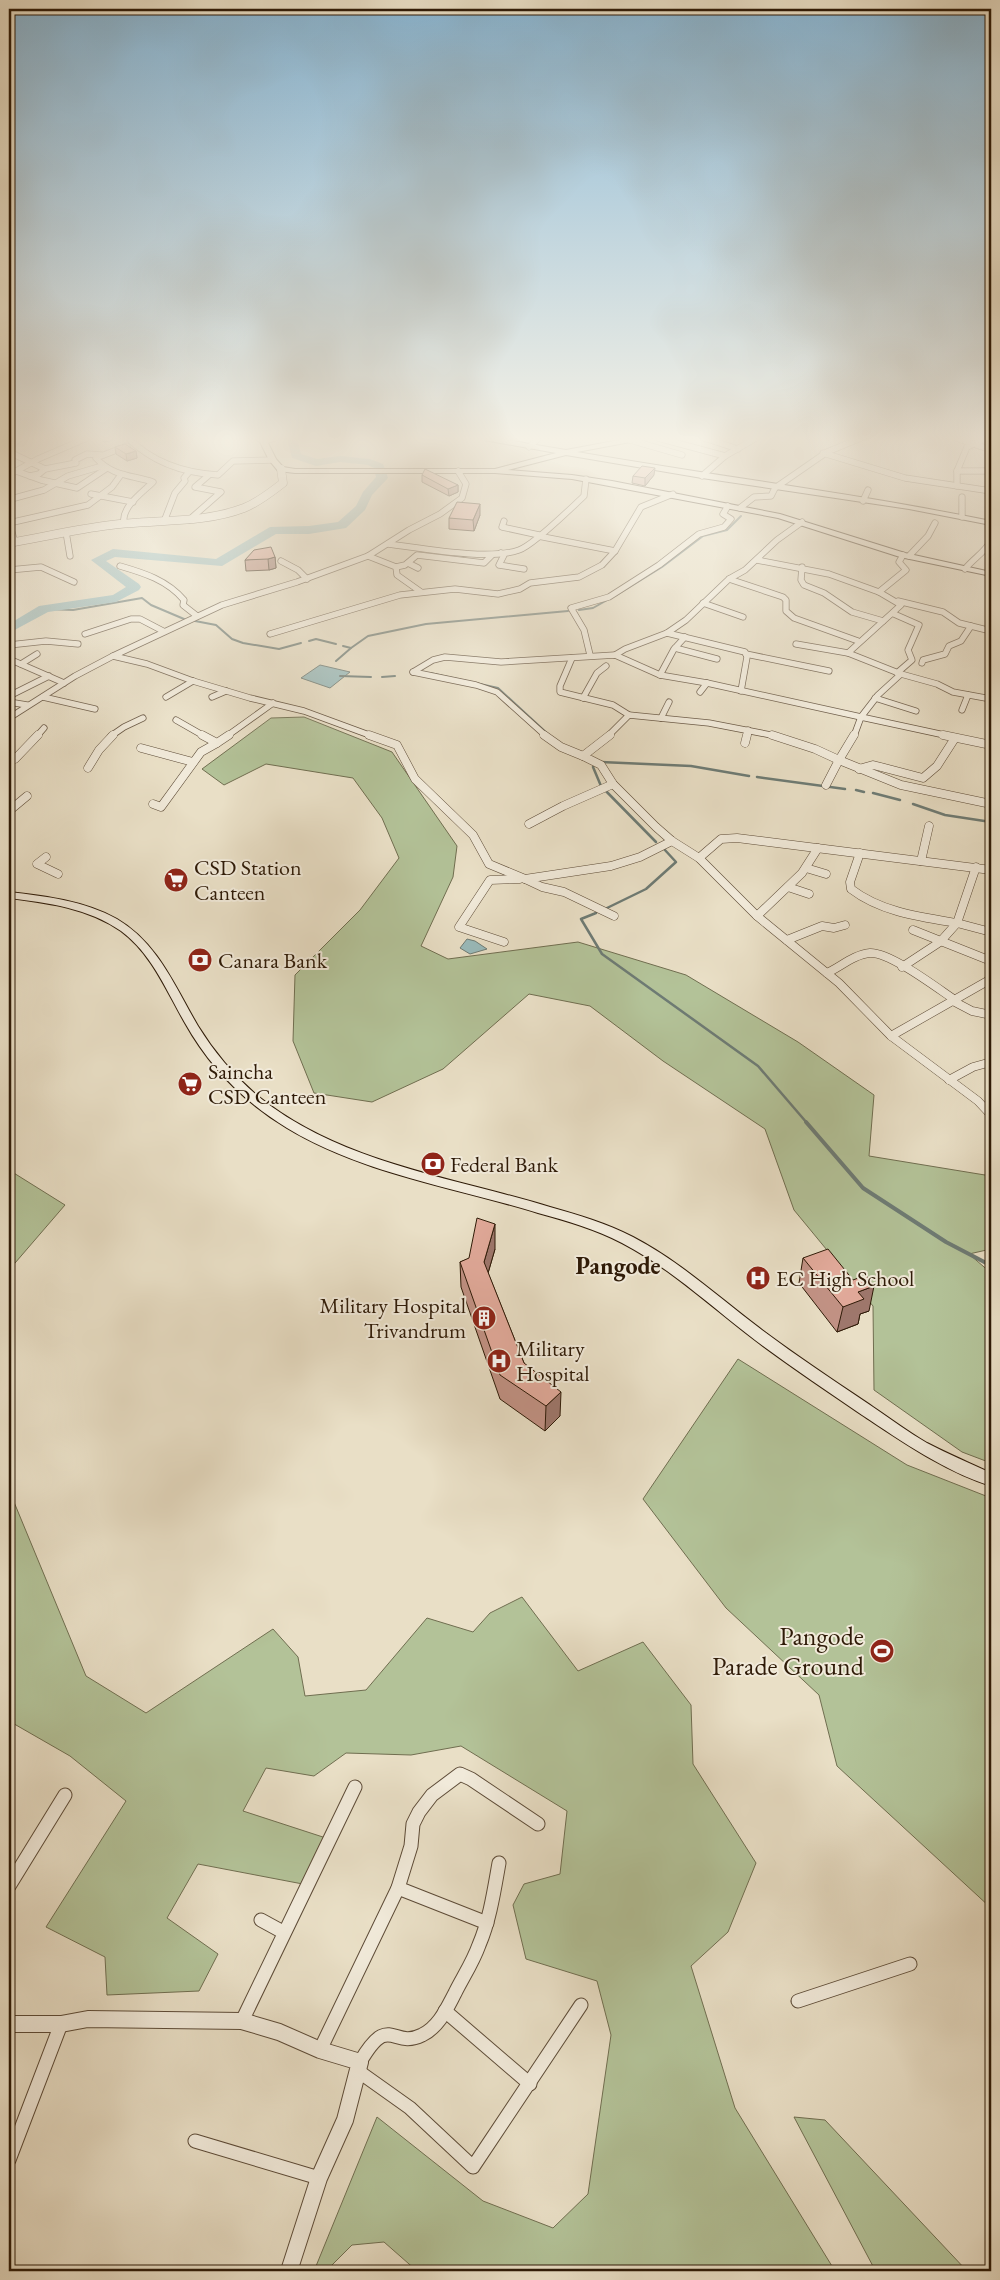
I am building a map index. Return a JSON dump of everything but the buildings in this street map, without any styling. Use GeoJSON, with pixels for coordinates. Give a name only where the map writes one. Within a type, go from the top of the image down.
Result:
{"type":"FeatureCollection","features":[{"type":"Feature","properties":{"kind":"main road"},"geometry":{"type":"LineString","coordinates":[[873,544],[906,555],[991,574]]}},
{"type":"Feature","properties":{"kind":"main road"},"geometry":{"type":"LineString","coordinates":[[9,895],[49,899],[87,910],[102,916],[138,940],[154,959],[172,986],[185,1013],[207,1049],[237,1083],[258,1102],[293,1126],[346,1153],[398,1169],[525,1202],[602,1229],[678,1271],[742,1323],[808,1372],[925,1449],[991,1480]]}},
{"type":"Feature","properties":{"kind":"street"},"geometry":{"type":"LineString","coordinates":[[68,544],[70,556]]}},
{"type":"Feature","properties":{"kind":"street"},"geometry":{"type":"LineString","coordinates":[[9,718],[64,683],[164,631],[222,605],[307,579],[368,556],[387,544]]}},
{"type":"Feature","properties":{"kind":"street"},"geometry":{"type":"LineString","coordinates":[[391,544],[492,555],[525,548],[529,544]]}},
{"type":"Feature","properties":{"kind":"street"},"geometry":{"type":"LineString","coordinates":[[584,544],[615,551]]}},
{"type":"Feature","properties":{"kind":"street"},"geometry":{"type":"LineString","coordinates":[[270,634],[375,602],[420,592],[455,589],[489,594],[510,592],[530,584],[579,577],[602,565],[619,544]]}},
{"type":"Feature","properties":{"kind":"street"},"geometry":{"type":"LineString","coordinates":[[590,655],[586,636],[578,616],[571,608],[609,597],[659,565],[686,544]]}},
{"type":"Feature","properties":{"kind":"street"},"geometry":{"type":"LineString","coordinates":[[615,655],[625,649],[668,633],[686,620],[729,579],[745,570],[772,544]]}},
{"type":"Feature","properties":{"kind":"street"},"geometry":{"type":"LineString","coordinates":[[880,592],[906,570],[899,562],[918,544]]}},
{"type":"Feature","properties":{"kind":"street"},"geometry":{"type":"LineString","coordinates":[[965,569],[976,556],[985,552],[989,544]]}},
{"type":"Feature","properties":{"kind":"street"},"geometry":{"type":"LineString","coordinates":[[457,552],[457,563]]}},
{"type":"Feature","properties":{"kind":"street"},"geometry":{"type":"LineString","coordinates":[[501,553],[504,555],[499,565],[524,569]]}},
{"type":"Feature","properties":{"kind":"street"},"geometry":{"type":"LineString","coordinates":[[368,556],[396,567],[408,563],[417,555],[457,563],[486,563],[492,555]]}},
{"type":"Feature","properties":{"kind":"street"},"geometry":{"type":"LineString","coordinates":[[756,560],[802,567],[829,574],[880,592],[898,601],[943,612],[959,623],[991,631]]}},
{"type":"Feature","properties":{"kind":"street"},"geometry":{"type":"LineString","coordinates":[[280,561],[298,570],[307,579]]}},
{"type":"Feature","properties":{"kind":"street"},"geometry":{"type":"LineString","coordinates":[[408,563],[418,568]]}},
{"type":"Feature","properties":{"kind":"street"},"geometry":{"type":"LineString","coordinates":[[120,566],[174,588],[184,600],[184,605],[197,616]]}},
{"type":"Feature","properties":{"kind":"street"},"geometry":{"type":"LineString","coordinates":[[9,570],[41,567],[74,582]]}},
{"type":"Feature","properties":{"kind":"street"},"geometry":{"type":"LineString","coordinates":[[396,567],[398,575],[420,592]]}},
{"type":"Feature","properties":{"kind":"street"},"geometry":{"type":"LineString","coordinates":[[802,567],[801,580],[804,585],[824,593],[852,612],[882,621]]}},
{"type":"Feature","properties":{"kind":"street"},"geometry":{"type":"LineString","coordinates":[[729,579],[783,598],[786,600],[786,611],[794,618],[858,641]]}},
{"type":"Feature","properties":{"kind":"street"},"geometry":{"type":"LineString","coordinates":[[848,653],[858,641],[882,621],[894,614],[901,605],[898,601]]}},
{"type":"Feature","properties":{"kind":"street"},"geometry":{"type":"LineString","coordinates":[[703,603],[743,617]]}},
{"type":"Feature","properties":{"kind":"street"},"geometry":{"type":"LineString","coordinates":[[826,785],[839,760],[852,741],[861,717],[875,698],[912,660],[908,650],[919,625],[894,614]]}},
{"type":"Feature","properties":{"kind":"street"},"geometry":{"type":"LineString","coordinates":[[85,634],[140,619],[164,631]]}},
{"type":"Feature","properties":{"kind":"street"},"geometry":{"type":"LineString","coordinates":[[922,663],[923,660],[944,654],[949,646],[961,641],[971,626]]}},
{"type":"Feature","properties":{"kind":"street"},"geometry":{"type":"LineString","coordinates":[[668,633],[740,650],[746,654],[829,671]]}},
{"type":"Feature","properties":{"kind":"street"},"geometry":{"type":"LineString","coordinates":[[660,675],[675,648],[685,637]]}},
{"type":"Feature","properties":{"kind":"street"},"geometry":{"type":"LineString","coordinates":[[9,645],[46,641],[78,644]]}},
{"type":"Feature","properties":{"kind":"street"},"geometry":{"type":"LineString","coordinates":[[796,644],[848,653],[899,673],[968,695],[991,699]]}},
{"type":"Feature","properties":{"kind":"street"},"geometry":{"type":"LineString","coordinates":[[675,648],[716,659]]}},
{"type":"Feature","properties":{"kind":"street"},"geometry":{"type":"LineString","coordinates":[[21,664],[37,654]]}},
{"type":"Feature","properties":{"kind":"street"},"geometry":{"type":"LineString","coordinates":[[741,691],[746,654]]}},
{"type":"Feature","properties":{"kind":"street"},"geometry":{"type":"LineString","coordinates":[[991,744],[955,738],[916,727],[861,717],[707,683],[660,675],[615,655],[590,655],[572,658],[501,662],[445,657],[433,660],[413,672],[476,685],[497,692],[546,737],[561,747],[601,765],[613,784],[672,841],[699,858],[757,916],[827,973],[891,1036],[978,1101],[991,1115]]}},
{"type":"Feature","properties":{"kind":"street"},"geometry":{"type":"LineString","coordinates":[[113,656],[147,664],[193,681],[340,723],[397,745],[415,779],[473,834],[489,864],[542,888],[564,892],[614,916]]}},
{"type":"Feature","properties":{"kind":"street"},"geometry":{"type":"LineString","coordinates":[[572,658],[559,690],[564,694],[613,705],[622,708],[629,715],[704,722],[785,738],[859,769],[901,784],[991,804]]}},
{"type":"Feature","properties":{"kind":"street"},"geometry":{"type":"LineString","coordinates":[[9,659],[64,683]]}},
{"type":"Feature","properties":{"kind":"street"},"geometry":{"type":"LineString","coordinates":[[583,698],[597,673],[606,666]]}},
{"type":"Feature","properties":{"kind":"street"},"geometry":{"type":"LineString","coordinates":[[9,696],[49,676]]}},
{"type":"Feature","properties":{"kind":"street"},"geometry":{"type":"LineString","coordinates":[[166,697],[193,681]]}},
{"type":"Feature","properties":{"kind":"street"},"geometry":{"type":"LineString","coordinates":[[700,692],[707,683]]}},
{"type":"Feature","properties":{"kind":"street"},"geometry":{"type":"LineString","coordinates":[[212,698],[226,691]]}},
{"type":"Feature","properties":{"kind":"street"},"geometry":{"type":"LineString","coordinates":[[962,710],[968,695]]}},
{"type":"Feature","properties":{"kind":"street"},"geometry":{"type":"LineString","coordinates":[[43,697],[95,710]]}},
{"type":"Feature","properties":{"kind":"street"},"geometry":{"type":"LineString","coordinates":[[875,698],[916,711]]}},
{"type":"Feature","properties":{"kind":"street"},"geometry":{"type":"LineString","coordinates":[[9,702],[27,705]]}},
{"type":"Feature","properties":{"kind":"street"},"geometry":{"type":"LineString","coordinates":[[661,718],[669,702]]}},
{"type":"Feature","properties":{"kind":"street"},"geometry":{"type":"LineString","coordinates":[[153,804],[161,807],[201,752],[274,703]]}},
{"type":"Feature","properties":{"kind":"street"},"geometry":{"type":"LineString","coordinates":[[583,756],[613,732],[629,715]]}},
{"type":"Feature","properties":{"kind":"street"},"geometry":{"type":"LineString","coordinates":[[88,768],[100,745],[112,734],[128,724],[143,718]]}},
{"type":"Feature","properties":{"kind":"street"},"geometry":{"type":"LineString","coordinates":[[176,720],[217,743]]}},
{"type":"Feature","properties":{"kind":"street"},"geometry":{"type":"LineString","coordinates":[[15,759],[44,728]]}},
{"type":"Feature","properties":{"kind":"street"},"geometry":{"type":"LineString","coordinates":[[745,743],[748,730]]}},
{"type":"Feature","properties":{"kind":"street"},"geometry":{"type":"LineString","coordinates":[[859,769],[873,766],[923,778],[931,774],[947,753],[955,738]]}},
{"type":"Feature","properties":{"kind":"street"},"geometry":{"type":"LineString","coordinates":[[141,748],[193,762]]}},
{"type":"Feature","properties":{"kind":"street"},"geometry":{"type":"LineString","coordinates":[[529,824],[562,806],[613,784]]}},
{"type":"Feature","properties":{"kind":"street"},"geometry":{"type":"LineString","coordinates":[[9,811],[27,796]]}},
{"type":"Feature","properties":{"kind":"street"},"geometry":{"type":"LineString","coordinates":[[922,860],[929,826]]}},
{"type":"Feature","properties":{"kind":"street"},"geometry":{"type":"LineString","coordinates":[[699,858],[725,838],[922,860],[991,870]]}},
{"type":"Feature","properties":{"kind":"street"},"geometry":{"type":"LineString","coordinates":[[504,942],[459,927],[490,880],[525,880],[611,866],[640,857],[672,841]]}},
{"type":"Feature","properties":{"kind":"street"},"geometry":{"type":"LineString","coordinates":[[757,916],[806,868],[818,848]]}},
{"type":"Feature","properties":{"kind":"street"},"geometry":{"type":"LineString","coordinates":[[860,853],[850,882],[851,889],[861,898],[908,913],[991,932]]}},
{"type":"Feature","properties":{"kind":"street"},"geometry":{"type":"LineString","coordinates":[[46,857],[37,864],[58,874]]}},
{"type":"Feature","properties":{"kind":"street"},"geometry":{"type":"LineString","coordinates":[[806,868],[826,874]]}},
{"type":"Feature","properties":{"kind":"street"},"geometry":{"type":"LineString","coordinates":[[902,967],[940,942],[958,923],[976,868]]}},
{"type":"Feature","properties":{"kind":"street"},"geometry":{"type":"LineString","coordinates":[[788,887],[809,894]]}},
{"type":"Feature","properties":{"kind":"street"},"geometry":{"type":"LineString","coordinates":[[787,940],[822,926],[834,928],[844,925]]}},
{"type":"Feature","properties":{"kind":"street"},"geometry":{"type":"LineString","coordinates":[[912,930],[991,961]]}},
{"type":"Feature","properties":{"kind":"street"},"geometry":{"type":"LineString","coordinates":[[827,973],[870,953],[891,958],[902,967],[926,980],[972,1011],[991,1015]]}},
{"type":"Feature","properties":{"kind":"street"},"geometry":{"type":"LineString","coordinates":[[891,1036],[991,979]]}},
{"type":"Feature","properties":{"kind":"street"},"geometry":{"type":"LineString","coordinates":[[949,1080],[973,1067],[991,1062]]}},
{"type":"Feature","properties":{"kind":"street"},"geometry":{"type":"LineString","coordinates":[[320,2050],[398,1888],[411,1846],[413,1824],[419,1812],[432,1795],[460,1774],[472,1779],[538,1824]]}},
{"type":"Feature","properties":{"kind":"street"},"geometry":{"type":"LineString","coordinates":[[242,2021],[283,1932],[355,1787]]}},
{"type":"Feature","properties":{"kind":"street"},"geometry":{"type":"LineString","coordinates":[[9,1886],[65,1795]]}},
{"type":"Feature","properties":{"kind":"street"},"geometry":{"type":"LineString","coordinates":[[289,2271],[319,2178],[345,2120],[359,2067],[369,2045],[382,2035],[394,2033],[410,2038],[423,2036],[438,2022],[446,2011],[481,1942],[487,1923],[499,1863]]}},
{"type":"Feature","properties":{"kind":"street"},"geometry":{"type":"LineString","coordinates":[[398,1888],[487,1923]]}},
{"type":"Feature","properties":{"kind":"street"},"geometry":{"type":"LineString","coordinates":[[261,1920],[283,1932]]}},
{"type":"Feature","properties":{"kind":"street"},"geometry":{"type":"LineString","coordinates":[[798,2001],[910,1964]]}},
{"type":"Feature","properties":{"kind":"street"},"geometry":{"type":"LineString","coordinates":[[9,2024],[60,2024],[88,2019],[242,2021],[280,2032],[359,2067],[410,2108],[473,2167],[581,2005]]}},
{"type":"Feature","properties":{"kind":"street"},"geometry":{"type":"LineString","coordinates":[[446,2011],[530,2084]]}},
{"type":"Feature","properties":{"kind":"street"},"geometry":{"type":"LineString","coordinates":[[9,2160],[60,2024]]}},
{"type":"Feature","properties":{"kind":"street"},"geometry":{"type":"LineString","coordinates":[[195,2141],[319,2178]]}},
{"type":"Feature","properties":{"kind":"green space"},"geometry":{"type":"Polygon","coordinates":[[[304,717],[392,752],[457,846],[453,877],[421,946],[448,959],[578,942],[686,975],[798,1042],[874,1095],[869,1156],[991,1176],[991,1249],[969,1254],[991,1273],[991,1463],[962,1452],[874,1390],[873,1306],[794,1210],[765,1129],[663,1061],[590,1006],[529,994],[443,1069],[372,1102],[314,1093],[293,1041],[295,975],[360,910],[399,858],[382,818],[353,778],[266,764],[224,785],[202,769],[271,718],[304,717]]]}},
{"type":"Feature","properties":{"kind":"green space"},"geometry":{"type":"Polygon","coordinates":[[[9,1170],[65,1205],[9,1270],[9,1170]]]}},
{"type":"Feature","properties":{"kind":"green space","name":"Pangode Parade Ground"},"geometry":{"type":"Polygon","coordinates":[[[738,1359],[907,1465],[991,1498],[991,1908],[837,1766],[819,1695],[726,1608],[643,1499],[738,1359]]]}},
{"type":"Feature","properties":{"kind":"green space"},"geometry":{"type":"Polygon","coordinates":[[[9,1490],[86,1676],[146,1713],[273,1629],[298,1657],[305,1696],[366,1690],[427,1618],[473,1632],[490,1613],[522,1597],[578,1671],[643,1642],[691,1705],[693,1764],[756,1863],[728,1932],[691,1966],[735,2108],[835,2271],[417,2271],[384,2242],[352,2245],[326,2271],[314,2271],[377,2117],[483,2201],[553,2228],[588,2194],[611,2035],[597,1981],[526,1959],[513,1905],[524,1884],[560,1874],[567,1811],[461,1746],[411,1755],[346,1753],[314,1776],[266,1768],[243,1811],[329,1839],[308,1885],[198,1864],[167,1918],[218,1954],[199,1991],[107,1995],[105,1957],[46,1927],[126,1801],[70,1756],[9,1721],[9,1490]]]}},
{"type":"Feature","properties":{"kind":"green space"},"geometry":{"type":"Polygon","coordinates":[[[794,2117],[825,2120],[967,2271],[874,2271],[794,2117]]]}},
{"type":"Feature","properties":{"kind":"water"},"geometry":{"type":"Polygon","coordinates":[[[320,665],[350,672],[330,688],[301,678],[320,665]]]}},
{"type":"Feature","properties":{"kind":"water"},"geometry":{"type":"Polygon","coordinates":[[[467,939],[475,941],[487,949],[470,954],[460,948],[467,939]]]}},
{"type":"Feature","properties":{"kind":"waterway"},"geometry":{"type":"LineString","coordinates":[[9,629],[44,609],[116,598],[135,587],[97,560],[113,553],[218,563],[250,544]]}},
{"type":"Feature","properties":{"kind":"waterway"},"geometry":{"type":"LineString","coordinates":[[615,596],[662,567],[692,544]]}},
{"type":"Feature","properties":{"kind":"waterway"},"geometry":{"type":"LineString","coordinates":[[44,609],[73,610],[142,598],[151,605],[184,619]]}},
{"type":"Feature","properties":{"kind":"waterway"},"geometry":{"type":"LineString","coordinates":[[579,610],[593,608],[609,599]]}},
{"type":"Feature","properties":{"kind":"waterway"},"geometry":{"type":"LineString","coordinates":[[351,648],[368,636],[426,624],[568,611]]}},
{"type":"Feature","properties":{"kind":"waterway"},"geometry":{"type":"LineString","coordinates":[[195,621],[216,625],[232,639],[243,643],[279,649],[301,643]]}},
{"type":"Feature","properties":{"kind":"waterway"},"geometry":{"type":"LineString","coordinates":[[309,641],[316,639],[336,644]]}},
{"type":"Feature","properties":{"kind":"waterway"},"geometry":{"type":"LineString","coordinates":[[343,646],[351,648]]}},
{"type":"Feature","properties":{"kind":"waterway"},"geometry":{"type":"LineString","coordinates":[[336,661],[351,648]]}},
{"type":"Feature","properties":{"kind":"waterway"},"geometry":{"type":"LineString","coordinates":[[430,673],[498,688],[549,735]]}},
{"type":"Feature","properties":{"kind":"waterway"},"geometry":{"type":"LineString","coordinates":[[340,676],[371,677]]}},
{"type":"Feature","properties":{"kind":"waterway"},"geometry":{"type":"LineString","coordinates":[[382,677],[395,676]]}},
{"type":"Feature","properties":{"kind":"waterway"},"geometry":{"type":"LineString","coordinates":[[601,762],[691,766],[749,776]]}},
{"type":"Feature","properties":{"kind":"waterway"},"geometry":{"type":"LineString","coordinates":[[593,767],[601,786],[656,842]]}},
{"type":"Feature","properties":{"kind":"waterway"},"geometry":{"type":"LineString","coordinates":[[757,777],[845,789]]}},
{"type":"Feature","properties":{"kind":"waterway"},"geometry":{"type":"LineString","coordinates":[[856,790],[864,792]]}},
{"type":"Feature","properties":{"kind":"waterway"},"geometry":{"type":"LineString","coordinates":[[873,793],[900,800]]}},
{"type":"Feature","properties":{"kind":"waterway"},"geometry":{"type":"LineString","coordinates":[[913,804],[945,815],[991,822]]}},
{"type":"Feature","properties":{"kind":"waterway"},"geometry":{"type":"LineString","coordinates":[[607,908],[646,889],[676,862],[664,849]]}},
{"type":"Feature","properties":{"kind":"waterway"},"geometry":{"type":"LineString","coordinates":[[596,913],[581,919],[602,954],[758,1066],[807,1123]]}},
{"type":"Feature","properties":{"kind":"waterway"},"geometry":{"type":"LineString","coordinates":[[806,1122],[863,1188],[946,1242],[990,1265]]}},
{"type":"Feature","properties":{"kind":"place","name":"CSD Station Canteen"},"geometry":{"type":"Point","coordinates":[176,880]}},
{"type":"Feature","properties":{"kind":"place","name":"Canara Bank"},"geometry":{"type":"Point","coordinates":[200,960]}},
{"type":"Feature","properties":{"kind":"place","name":"Saincha CSD Canteen"},"geometry":{"type":"Point","coordinates":[190,1084]}},
{"type":"Feature","properties":{"kind":"place","name":"Federal Bank"},"geometry":{"type":"Point","coordinates":[433,1164]}},
{"type":"Feature","properties":{"kind":"place","name":"EC High School"},"geometry":{"type":"Point","coordinates":[758,1278]}},
{"type":"Feature","properties":{"kind":"place","name":"Military Hospital Trivandrum"},"geometry":{"type":"Point","coordinates":[484,1318]}},
{"type":"Feature","properties":{"kind":"place","name":"Military Hospital"},"geometry":{"type":"Point","coordinates":[499,1361]}},
{"type":"Feature","properties":{"kind":"place","name":"Pangode Parade Ground"},"geometry":{"type":"Point","coordinates":[882,1651]}},
{"type":"Feature","properties":{"kind":"district","name":"Pangode"},"geometry":{"type":"Point","coordinates":[618,1265]}}]}
